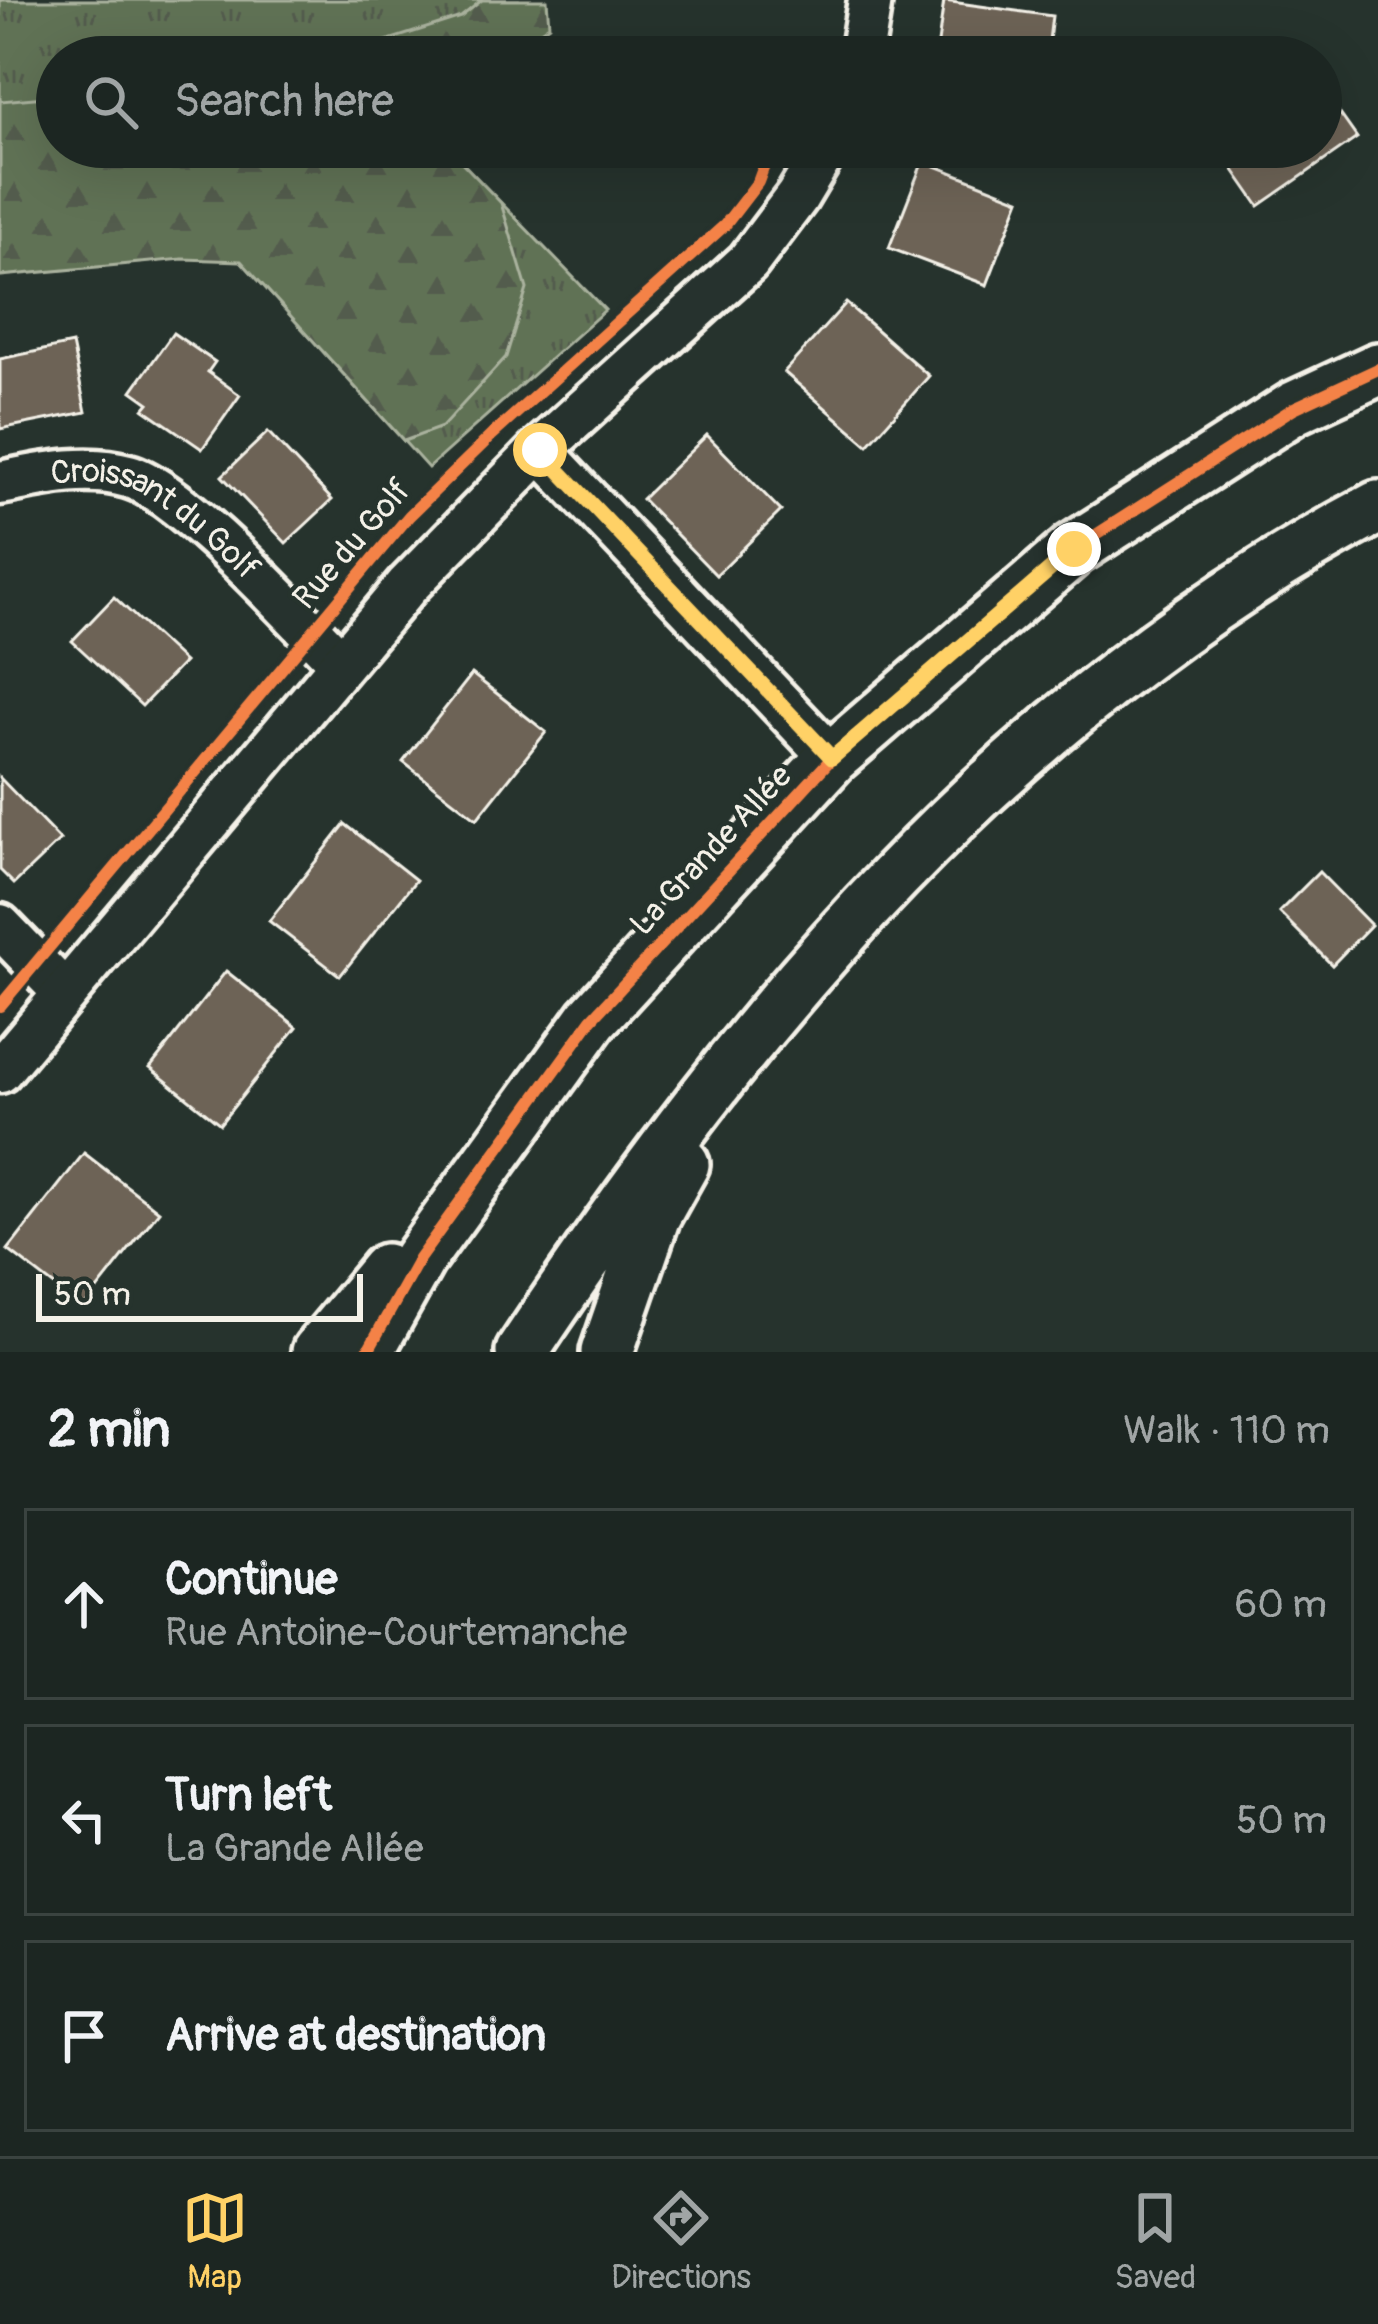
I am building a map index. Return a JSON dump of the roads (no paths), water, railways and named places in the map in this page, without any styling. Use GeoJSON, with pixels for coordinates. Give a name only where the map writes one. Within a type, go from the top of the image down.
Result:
{"type":"FeatureCollection","features":[{"type":"Feature","properties":{"kind":"street"},"geometry":{"type":"LineString","coordinates":[[864,36],[870,0]]}},
{"type":"Feature","properties":{"kind":"street","name":"Rue du Golf"},"geometry":{"type":"LineString","coordinates":[[0,1070],[407,586],[540,450],[748,262],[814,168]]}},
{"type":"Feature","properties":{"kind":"street","name":"La Grande Allée"},"geometry":{"type":"LineString","coordinates":[[367,1352],[419,1259],[592,1018],[832,758],[1074,549],[1294,408],[1378,369]]}},
{"type":"Feature","properties":{"kind":"street"},"geometry":{"type":"LineString","coordinates":[[540,450],[832,758]]}},
{"type":"Feature","properties":{"kind":"street","name":"Croissant du Golf"},"geometry":{"type":"LineString","coordinates":[[0,483],[56,472],[94,472],[128,476],[167,494],[340,662]]}},
{"type":"Feature","properties":{"kind":"street"},"geometry":{"type":"LineString","coordinates":[[522,1352],[656,1158],[754,1035],[846,925],[1014,759],[1190,619],[1378,507]]}},
{"type":"Feature","properties":{"kind":"street"},"geometry":{"type":"LineString","coordinates":[[0,926],[65,993]]}},
{"type":"Feature","properties":{"kind":"street"},"geometry":{"type":"LineString","coordinates":[[318,1352],[592,1018]]}},
{"type":"Feature","properties":{"kind":"street"},"geometry":{"type":"LineString","coordinates":[[608,1352],[654,1216],[754,1035]]}}]}
